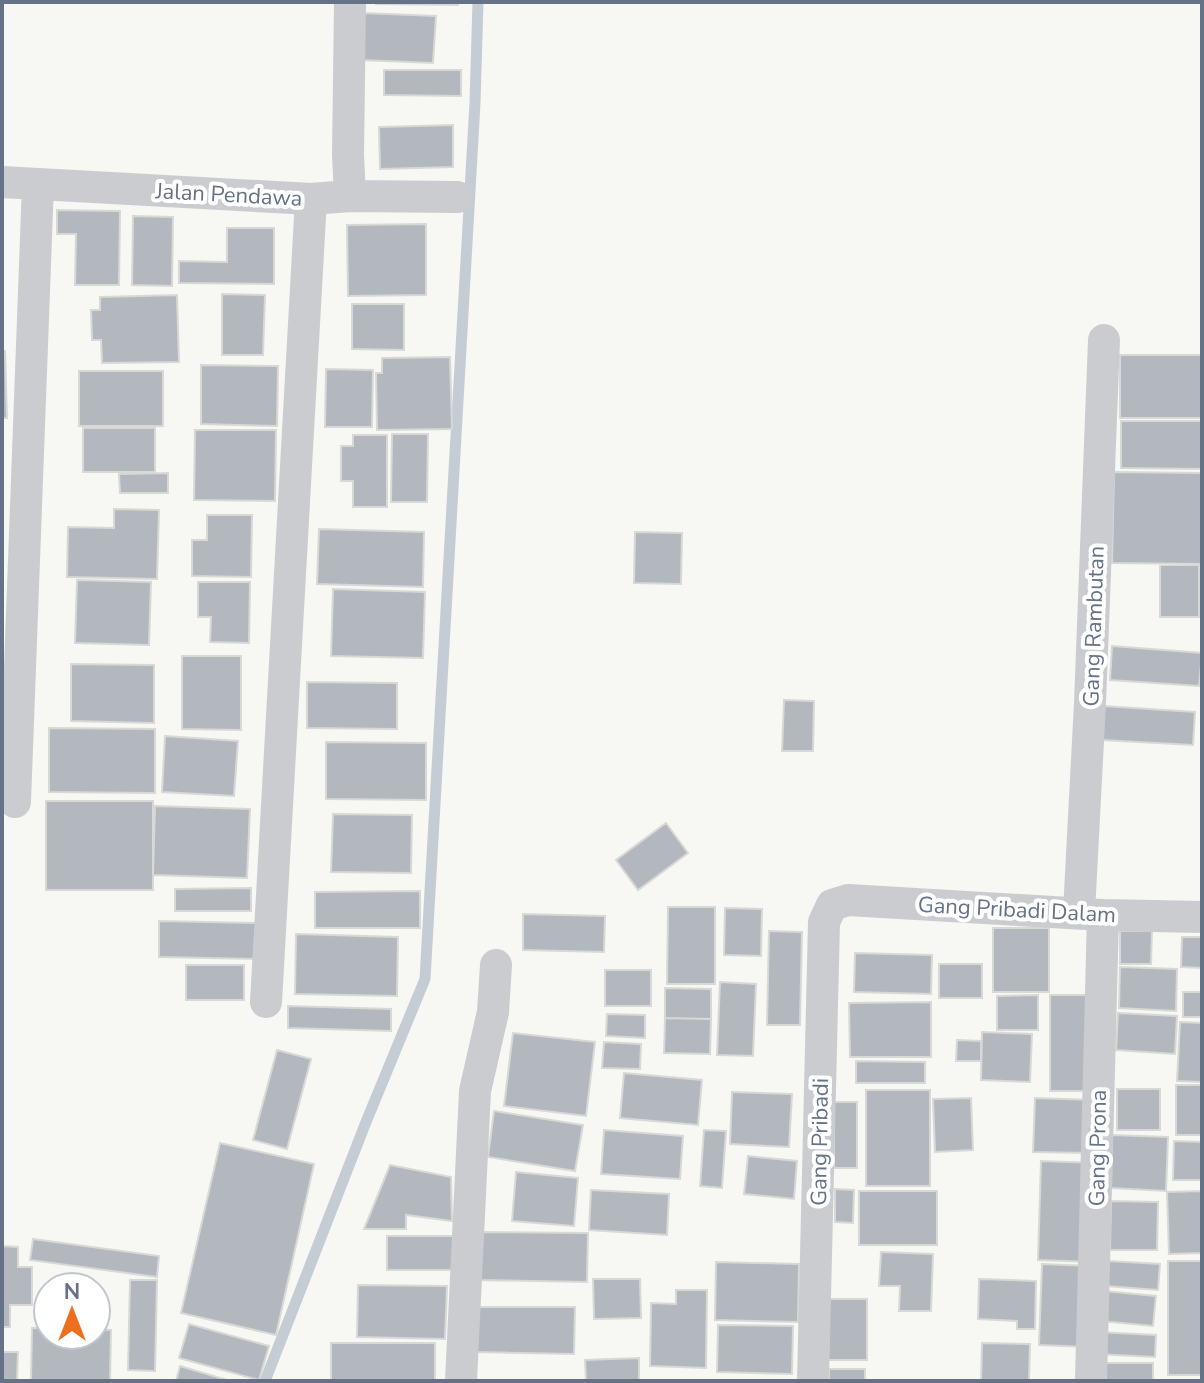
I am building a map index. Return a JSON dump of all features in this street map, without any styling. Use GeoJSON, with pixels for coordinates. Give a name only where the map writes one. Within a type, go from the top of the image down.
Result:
{"type":"FeatureCollection","features":[{"type":"Feature","properties":{"kind":"street"},"geometry":{"type":"LineString","coordinates":[[350,2],[350,196]]}},
{"type":"Feature","properties":{"kind":"street","name":"Jalan Pendawa"},"geometry":{"type":"LineString","coordinates":[[2,182],[311,199],[350,196],[457,197]]}},
{"type":"Feature","properties":{"kind":"street"},"geometry":{"type":"LineString","coordinates":[[15,802],[38,184]]}},
{"type":"Feature","properties":{"kind":"street"},"geometry":{"type":"LineString","coordinates":[[266,1002],[311,199]]}},
{"type":"Feature","properties":{"kind":"street","name":"Gang Rambutan"},"geometry":{"type":"LineString","coordinates":[[1091,914],[1090,718],[1104,340]]}},
{"type":"Feature","properties":{"kind":"street","name":"Gang Pribadi Dalam"},"geometry":{"type":"LineString","coordinates":[[832,905],[848,900],[1202,917]]}},
{"type":"Feature","properties":{"kind":"street","name":"Gang Pribadi"},"geometry":{"type":"LineString","coordinates":[[813,1381],[824,922],[832,905]]}},
{"type":"Feature","properties":{"kind":"street","name":"Gang Prona"},"geometry":{"type":"LineString","coordinates":[[1091,914],[1091,1381]]}},
{"type":"Feature","properties":{"kind":"street"},"geometry":{"type":"LineString","coordinates":[[461,1381],[475,1091],[493,1012],[496,965]]}},
{"type":"Feature","properties":{"kind":"building"},"geometry":{"type":"Polygon","coordinates":[[[458,2],[458,5],[376,4],[458,2]]]}},
{"type":"Feature","properties":{"kind":"building"},"geometry":{"type":"Polygon","coordinates":[[[363,13],[436,16],[433,63],[361,60],[363,13]]]}},
{"type":"Feature","properties":{"kind":"building"},"geometry":{"type":"Polygon","coordinates":[[[384,70],[461,70],[461,96],[384,95],[384,70]]]}},
{"type":"Feature","properties":{"kind":"building"},"geometry":{"type":"Polygon","coordinates":[[[453,125],[453,167],[380,169],[379,127],[453,125]]]}},
{"type":"Feature","properties":{"kind":"building"},"geometry":{"type":"Polygon","coordinates":[[[57,210],[120,211],[119,285],[75,285],[76,234],[57,234],[57,210]]]}},
{"type":"Feature","properties":{"kind":"building"},"geometry":{"type":"Polygon","coordinates":[[[133,216],[173,217],[172,286],[132,285],[133,216]]]}},
{"type":"Feature","properties":{"kind":"building"},"geometry":{"type":"Polygon","coordinates":[[[426,224],[426,295],[348,296],[347,225],[426,224]]]}},
{"type":"Feature","properties":{"kind":"building"},"geometry":{"type":"Polygon","coordinates":[[[227,228],[274,228],[274,284],[179,283],[179,261],[227,262],[227,228]]]}},
{"type":"Feature","properties":{"kind":"building"},"geometry":{"type":"Polygon","coordinates":[[[222,294],[265,295],[263,355],[222,355],[222,294]]]}},
{"type":"Feature","properties":{"kind":"building"},"geometry":{"type":"Polygon","coordinates":[[[177,295],[179,362],[102,363],[101,340],[92,340],[91,310],[100,310],[100,297],[177,295]]]}},
{"type":"Feature","properties":{"kind":"building"},"geometry":{"type":"Polygon","coordinates":[[[352,304],[404,304],[404,350],[352,349],[352,304]]]}},
{"type":"Feature","properties":{"kind":"building"},"geometry":{"type":"Polygon","coordinates":[[[2,351],[5,351],[7,418],[2,418],[2,351]]]}},
{"type":"Feature","properties":{"kind":"building"},"geometry":{"type":"Polygon","coordinates":[[[1120,355],[1202,355],[1202,418],[1120,418],[1120,355]]]}},
{"type":"Feature","properties":{"kind":"building"},"geometry":{"type":"Polygon","coordinates":[[[450,357],[452,429],[377,430],[376,373],[382,373],[382,358],[450,357]]]}},
{"type":"Feature","properties":{"kind":"building"},"geometry":{"type":"Polygon","coordinates":[[[201,365],[278,366],[277,426],[201,424],[201,365]]]}},
{"type":"Feature","properties":{"kind":"building"},"geometry":{"type":"Polygon","coordinates":[[[326,369],[373,370],[372,427],[325,427],[326,369]]]}},
{"type":"Feature","properties":{"kind":"building"},"geometry":{"type":"Polygon","coordinates":[[[79,371],[163,371],[163,426],[79,426],[79,371]]]}},
{"type":"Feature","properties":{"kind":"building"},"geometry":{"type":"Polygon","coordinates":[[[1121,421],[1202,421],[1202,469],[1121,468],[1121,421]]]}},
{"type":"Feature","properties":{"kind":"building"},"geometry":{"type":"Polygon","coordinates":[[[83,428],[155,428],[155,472],[83,472],[83,428]]]}},
{"type":"Feature","properties":{"kind":"building"},"geometry":{"type":"Polygon","coordinates":[[[195,430],[276,430],[275,501],[194,500],[195,430]]]}},
{"type":"Feature","properties":{"kind":"building"},"geometry":{"type":"Polygon","coordinates":[[[392,434],[428,434],[427,502],[391,502],[392,434]]]}},
{"type":"Feature","properties":{"kind":"building"},"geometry":{"type":"Polygon","coordinates":[[[353,435],[387,435],[387,507],[353,507],[353,481],[341,481],[341,446],[353,446],[353,435]]]}},
{"type":"Feature","properties":{"kind":"building"},"geometry":{"type":"Polygon","coordinates":[[[1114,472],[1202,473],[1202,564],[1112,563],[1114,472]]]}},
{"type":"Feature","properties":{"kind":"building"},"geometry":{"type":"Polygon","coordinates":[[[168,473],[168,493],[120,493],[119,474],[168,473]]]}},
{"type":"Feature","properties":{"kind":"building"},"geometry":{"type":"Polygon","coordinates":[[[114,509],[159,510],[157,579],[67,577],[68,527],[114,528],[114,509]]]}},
{"type":"Feature","properties":{"kind":"building"},"geometry":{"type":"Polygon","coordinates":[[[207,515],[252,515],[251,577],[192,576],[192,540],[207,540],[207,515]]]}},
{"type":"Feature","properties":{"kind":"building"},"geometry":{"type":"Polygon","coordinates":[[[319,529],[424,532],[423,587],[317,584],[319,529]]]}},
{"type":"Feature","properties":{"kind":"building"},"geometry":{"type":"Polygon","coordinates":[[[635,532],[682,533],[681,584],[634,583],[635,532]]]}},
{"type":"Feature","properties":{"kind":"building"},"geometry":{"type":"Polygon","coordinates":[[[1160,565],[1199,565],[1199,617],[1160,617],[1160,565]]]}},
{"type":"Feature","properties":{"kind":"building"},"geometry":{"type":"Polygon","coordinates":[[[77,580],[151,582],[149,645],[75,643],[77,580]]]}},
{"type":"Feature","properties":{"kind":"building"},"geometry":{"type":"Polygon","coordinates":[[[198,582],[250,582],[249,643],[210,642],[211,617],[198,617],[198,582]]]}},
{"type":"Feature","properties":{"kind":"building"},"geometry":{"type":"Polygon","coordinates":[[[333,589],[425,592],[423,658],[331,656],[333,589]]]}},
{"type":"Feature","properties":{"kind":"building"},"geometry":{"type":"Polygon","coordinates":[[[1112,646],[1202,653],[1199,686],[1110,680],[1112,646]]]}},
{"type":"Feature","properties":{"kind":"building"},"geometry":{"type":"Polygon","coordinates":[[[182,656],[241,656],[241,730],[182,729],[182,656]]]}},
{"type":"Feature","properties":{"kind":"building"},"geometry":{"type":"Polygon","coordinates":[[[71,664],[154,665],[154,723],[71,721],[71,664]]]}},
{"type":"Feature","properties":{"kind":"building"},"geometry":{"type":"Polygon","coordinates":[[[307,682],[397,683],[397,729],[307,728],[307,682]]]}},
{"type":"Feature","properties":{"kind":"building"},"geometry":{"type":"Polygon","coordinates":[[[784,700],[814,701],[813,751],[782,751],[784,700]]]}},
{"type":"Feature","properties":{"kind":"building"},"geometry":{"type":"Polygon","coordinates":[[[1104,706],[1195,712],[1193,745],[1102,740],[1104,706]]]}},
{"type":"Feature","properties":{"kind":"building"},"geometry":{"type":"Polygon","coordinates":[[[49,728],[155,729],[155,793],[49,792],[49,728]]]}},
{"type":"Feature","properties":{"kind":"building"},"geometry":{"type":"Polygon","coordinates":[[[165,736],[238,741],[234,796],[162,792],[165,736]]]}},
{"type":"Feature","properties":{"kind":"building"},"geometry":{"type":"Polygon","coordinates":[[[326,742],[426,743],[426,800],[326,799],[326,742]]]}},
{"type":"Feature","properties":{"kind":"building"},"geometry":{"type":"Polygon","coordinates":[[[46,801],[153,801],[153,890],[46,890],[46,801]]]}},
{"type":"Feature","properties":{"kind":"building"},"geometry":{"type":"Polygon","coordinates":[[[155,806],[250,809],[247,878],[153,875],[155,806]]]}},
{"type":"Feature","properties":{"kind":"building"},"geometry":{"type":"Polygon","coordinates":[[[333,814],[412,815],[411,873],[331,872],[333,814]]]}},
{"type":"Feature","properties":{"kind":"building"},"geometry":{"type":"Polygon","coordinates":[[[666,823],[688,853],[638,890],[616,860],[666,823]]]}},
{"type":"Feature","properties":{"kind":"building"},"geometry":{"type":"Polygon","coordinates":[[[251,888],[251,911],[175,911],[175,889],[251,888]]]}},
{"type":"Feature","properties":{"kind":"building"},"geometry":{"type":"Polygon","coordinates":[[[420,891],[420,928],[315,928],[315,892],[420,891]]]}},
{"type":"Feature","properties":{"kind":"building"},"geometry":{"type":"Polygon","coordinates":[[[668,907],[715,907],[715,984],[667,984],[668,907]]]}},
{"type":"Feature","properties":{"kind":"building"},"geometry":{"type":"Polygon","coordinates":[[[725,908],[762,909],[761,956],[724,955],[725,908]]]}},
{"type":"Feature","properties":{"kind":"building"},"geometry":{"type":"Polygon","coordinates":[[[523,914],[605,916],[604,952],[523,950],[523,914]]]}},
{"type":"Feature","properties":{"kind":"building"},"geometry":{"type":"Polygon","coordinates":[[[159,921],[259,923],[258,959],[159,957],[159,921]]]}},
{"type":"Feature","properties":{"kind":"building"},"geometry":{"type":"Polygon","coordinates":[[[993,928],[1049,928],[1049,992],[993,992],[993,928]]]}},
{"type":"Feature","properties":{"kind":"building"},"geometry":{"type":"Polygon","coordinates":[[[769,931],[802,932],[800,1025],[767,1025],[769,931]]]}},
{"type":"Feature","properties":{"kind":"building"},"geometry":{"type":"Polygon","coordinates":[[[1120,931],[1152,931],[1151,964],[1120,964],[1120,931]]]}},
{"type":"Feature","properties":{"kind":"building"},"geometry":{"type":"Polygon","coordinates":[[[296,934],[398,937],[397,996],[295,994],[296,934]]]}},
{"type":"Feature","properties":{"kind":"building"},"geometry":{"type":"Polygon","coordinates":[[[1182,937],[1202,937],[1202,968],[1181,967],[1182,937]]]}},
{"type":"Feature","properties":{"kind":"building"},"geometry":{"type":"Polygon","coordinates":[[[855,953],[932,955],[931,994],[854,992],[855,953]]]}},
{"type":"Feature","properties":{"kind":"building"},"geometry":{"type":"Polygon","coordinates":[[[939,964],[982,964],[982,998],[939,998],[939,964]]]}},
{"type":"Feature","properties":{"kind":"building"},"geometry":{"type":"Polygon","coordinates":[[[186,965],[244,965],[244,1000],[186,1000],[186,965]]]}},
{"type":"Feature","properties":{"kind":"building"},"geometry":{"type":"Polygon","coordinates":[[[1120,967],[1177,969],[1176,1011],[1119,1008],[1120,967]]]}},
{"type":"Feature","properties":{"kind":"building"},"geometry":{"type":"Polygon","coordinates":[[[605,970],[651,970],[651,1006],[605,1006],[605,970]]]}},
{"type":"Feature","properties":{"kind":"building"},"geometry":{"type":"Polygon","coordinates":[[[720,982],[756,984],[753,1056],[717,1055],[720,982]]]}},
{"type":"Feature","properties":{"kind":"building"},"geometry":{"type":"Polygon","coordinates":[[[665,988],[711,989],[711,1019],[665,1018],[665,988]]]}},
{"type":"Feature","properties":{"kind":"building"},"geometry":{"type":"Polygon","coordinates":[[[1183,992],[1202,992],[1202,1017],[1183,1017],[1183,992]]]}},
{"type":"Feature","properties":{"kind":"building"},"geometry":{"type":"Polygon","coordinates":[[[1038,995],[1038,1030],[997,1030],[997,996],[1038,995]]]}},
{"type":"Feature","properties":{"kind":"building"},"geometry":{"type":"Polygon","coordinates":[[[1050,995],[1097,995],[1097,1091],[1050,1091],[1050,995]]]}},
{"type":"Feature","properties":{"kind":"building"},"geometry":{"type":"Polygon","coordinates":[[[931,1002],[931,1057],[850,1057],[849,1003],[931,1002]]]}},
{"type":"Feature","properties":{"kind":"building"},"geometry":{"type":"Polygon","coordinates":[[[288,1006],[391,1009],[391,1031],[288,1028],[288,1006]]]}},
{"type":"Feature","properties":{"kind":"building"},"geometry":{"type":"Polygon","coordinates":[[[1118,1013],[1177,1016],[1175,1054],[1116,1050],[1118,1013]]]}},
{"type":"Feature","properties":{"kind":"building"},"geometry":{"type":"Polygon","coordinates":[[[607,1014],[645,1015],[645,1038],[606,1036],[607,1014]]]}},
{"type":"Feature","properties":{"kind":"building"},"geometry":{"type":"Polygon","coordinates":[[[665,1018],[711,1019],[710,1054],[664,1053],[665,1018]]]}},
{"type":"Feature","properties":{"kind":"building"},"geometry":{"type":"Polygon","coordinates":[[[1180,1022],[1202,1023],[1202,1082],[1177,1081],[1180,1022]]]}},
{"type":"Feature","properties":{"kind":"building"},"geometry":{"type":"Polygon","coordinates":[[[982,1032],[1032,1034],[1030,1082],[981,1080],[982,1032]]]}},
{"type":"Feature","properties":{"kind":"building"},"geometry":{"type":"Polygon","coordinates":[[[513,1033],[595,1042],[586,1116],[504,1106],[513,1033]]]}},
{"type":"Feature","properties":{"kind":"building"},"geometry":{"type":"Polygon","coordinates":[[[957,1040],[981,1041],[981,1061],[956,1061],[957,1040]]]}},
{"type":"Feature","properties":{"kind":"building"},"geometry":{"type":"Polygon","coordinates":[[[604,1042],[641,1044],[640,1069],[602,1068],[604,1042]]]}},
{"type":"Feature","properties":{"kind":"building"},"geometry":{"type":"Polygon","coordinates":[[[277,1050],[311,1059],[287,1149],[253,1140],[277,1050]]]}},
{"type":"Feature","properties":{"kind":"building"},"geometry":{"type":"Polygon","coordinates":[[[856,1061],[925,1062],[925,1083],[856,1083],[856,1061]]]}},
{"type":"Feature","properties":{"kind":"building"},"geometry":{"type":"Polygon","coordinates":[[[624,1073],[702,1080],[698,1125],[620,1118],[624,1073]]]}},
{"type":"Feature","properties":{"kind":"building"},"geometry":{"type":"Polygon","coordinates":[[[1176,1085],[1202,1085],[1202,1135],[1176,1135],[1176,1085]]]}},
{"type":"Feature","properties":{"kind":"building"},"geometry":{"type":"Polygon","coordinates":[[[1117,1089],[1160,1089],[1160,1130],[1117,1130],[1117,1089]]]}},
{"type":"Feature","properties":{"kind":"building"},"geometry":{"type":"Polygon","coordinates":[[[866,1090],[930,1090],[930,1186],[866,1186],[866,1090]]]}},
{"type":"Feature","properties":{"kind":"building"},"geometry":{"type":"Polygon","coordinates":[[[732,1092],[792,1094],[789,1147],[730,1144],[732,1092]]]}},
{"type":"Feature","properties":{"kind":"building"},"geometry":{"type":"Polygon","coordinates":[[[971,1098],[973,1150],[935,1152],[933,1099],[971,1098]]]}},
{"type":"Feature","properties":{"kind":"building"},"geometry":{"type":"Polygon","coordinates":[[[1035,1098],[1093,1100],[1091,1153],[1033,1152],[1035,1098]]]}},
{"type":"Feature","properties":{"kind":"building"},"geometry":{"type":"Polygon","coordinates":[[[834,1102],[857,1102],[857,1168],[834,1168],[834,1102]]]}},
{"type":"Feature","properties":{"kind":"building"},"geometry":{"type":"Polygon","coordinates":[[[494,1111],[583,1125],[575,1171],[488,1157],[494,1111]]]}},
{"type":"Feature","properties":{"kind":"building"},"geometry":{"type":"Polygon","coordinates":[[[604,1130],[683,1136],[680,1179],[601,1174],[604,1130]]]}},
{"type":"Feature","properties":{"kind":"building"},"geometry":{"type":"Polygon","coordinates":[[[704,1130],[726,1131],[722,1188],[700,1186],[704,1130]]]}},
{"type":"Feature","properties":{"kind":"building"},"geometry":{"type":"Polygon","coordinates":[[[1112,1135],[1168,1137],[1166,1191],[1111,1188],[1112,1135]]]}},
{"type":"Feature","properties":{"kind":"building"},"geometry":{"type":"Polygon","coordinates":[[[1174,1141],[1202,1142],[1202,1180],[1173,1180],[1174,1141]]]}},
{"type":"Feature","properties":{"kind":"building"},"geometry":{"type":"Polygon","coordinates":[[[220,1143],[314,1164],[276,1335],[181,1313],[220,1143]]]}},
{"type":"Feature","properties":{"kind":"building"},"geometry":{"type":"Polygon","coordinates":[[[748,1156],[797,1161],[794,1199],[744,1194],[748,1156]]]}},
{"type":"Feature","properties":{"kind":"building"},"geometry":{"type":"Polygon","coordinates":[[[1041,1161],[1096,1163],[1093,1262],[1038,1260],[1041,1161]]]}},
{"type":"Feature","properties":{"kind":"building"},"geometry":{"type":"Polygon","coordinates":[[[390,1165],[451,1177],[452,1221],[406,1215],[406,1229],[364,1229],[390,1165]]]}},
{"type":"Feature","properties":{"kind":"building"},"geometry":{"type":"Polygon","coordinates":[[[516,1172],[578,1178],[574,1226],[512,1221],[516,1172]]]}},
{"type":"Feature","properties":{"kind":"building"},"geometry":{"type":"Polygon","coordinates":[[[835,1189],[854,1190],[853,1223],[835,1222],[835,1189]]]}},
{"type":"Feature","properties":{"kind":"building"},"geometry":{"type":"Polygon","coordinates":[[[591,1190],[669,1194],[667,1235],[589,1230],[591,1190]]]}},
{"type":"Feature","properties":{"kind":"building"},"geometry":{"type":"Polygon","coordinates":[[[859,1191],[937,1191],[937,1245],[859,1245],[859,1191]]]}},
{"type":"Feature","properties":{"kind":"building"},"geometry":{"type":"Polygon","coordinates":[[[1202,1191],[1202,1253],[1169,1254],[1167,1192],[1202,1191]]]}},
{"type":"Feature","properties":{"kind":"building"},"geometry":{"type":"Polygon","coordinates":[[[1111,1201],[1158,1202],[1157,1250],[1110,1250],[1111,1201]]]}},
{"type":"Feature","properties":{"kind":"building"},"geometry":{"type":"Polygon","coordinates":[[[476,1232],[588,1233],[587,1282],[475,1280],[476,1232]]]}},
{"type":"Feature","properties":{"kind":"building"},"geometry":{"type":"Polygon","coordinates":[[[387,1236],[455,1236],[455,1270],[387,1270],[387,1236]]]}},
{"type":"Feature","properties":{"kind":"building"},"geometry":{"type":"Polygon","coordinates":[[[33,1239],[159,1256],[157,1277],[30,1260],[33,1239]]]}},
{"type":"Feature","properties":{"kind":"building"},"geometry":{"type":"Polygon","coordinates":[[[2,1246],[18,1247],[18,1267],[32,1267],[32,1305],[10,1305],[10,1327],[2,1327],[2,1246]]]}},
{"type":"Feature","properties":{"kind":"building"},"geometry":{"type":"Polygon","coordinates":[[[881,1252],[933,1254],[931,1311],[899,1311],[900,1286],[879,1286],[881,1252]]]}},
{"type":"Feature","properties":{"kind":"building"},"geometry":{"type":"Polygon","coordinates":[[[1109,1261],[1160,1264],[1158,1290],[1106,1286],[1109,1261]]]}},
{"type":"Feature","properties":{"kind":"building"},"geometry":{"type":"Polygon","coordinates":[[[1168,1261],[1202,1261],[1202,1375],[1168,1375],[1168,1261]]]}},
{"type":"Feature","properties":{"kind":"building"},"geometry":{"type":"Polygon","coordinates":[[[716,1262],[799,1264],[798,1322],[715,1320],[716,1262]]]}},
{"type":"Feature","properties":{"kind":"building"},"geometry":{"type":"Polygon","coordinates":[[[1042,1264],[1091,1266],[1088,1347],[1039,1345],[1042,1264]]]}},
{"type":"Feature","properties":{"kind":"building"},"geometry":{"type":"Polygon","coordinates":[[[593,1279],[640,1279],[641,1318],[594,1319],[593,1279]]]}},
{"type":"Feature","properties":{"kind":"building"},"geometry":{"type":"Polygon","coordinates":[[[979,1279],[1036,1281],[1035,1329],[1017,1329],[1017,1321],[978,1319],[979,1279]]]}},
{"type":"Feature","properties":{"kind":"building"},"geometry":{"type":"Polygon","coordinates":[[[130,1280],[157,1280],[155,1371],[128,1370],[130,1280]]]}},
{"type":"Feature","properties":{"kind":"building"},"geometry":{"type":"Polygon","coordinates":[[[358,1285],[447,1286],[445,1339],[357,1337],[358,1285]]]}},
{"type":"Feature","properties":{"kind":"building"},"geometry":{"type":"Polygon","coordinates":[[[676,1290],[707,1290],[706,1368],[650,1366],[651,1303],[676,1304],[676,1290]]]}},
{"type":"Feature","properties":{"kind":"building"},"geometry":{"type":"Polygon","coordinates":[[[1104,1291],[1156,1296],[1153,1326],[1101,1321],[1104,1291]]]}},
{"type":"Feature","properties":{"kind":"building"},"geometry":{"type":"Polygon","coordinates":[[[827,1299],[867,1299],[867,1360],[827,1360],[827,1299]]]}},
{"type":"Feature","properties":{"kind":"building"},"geometry":{"type":"Polygon","coordinates":[[[477,1307],[575,1307],[574,1354],[476,1352],[477,1307]]]}},
{"type":"Feature","properties":{"kind":"building"},"geometry":{"type":"Polygon","coordinates":[[[189,1324],[269,1346],[259,1380],[179,1358],[189,1324]]]}},
{"type":"Feature","properties":{"kind":"building"},"geometry":{"type":"Polygon","coordinates":[[[718,1325],[793,1326],[792,1374],[717,1372],[718,1325]]]}},
{"type":"Feature","properties":{"kind":"building"},"geometry":{"type":"Polygon","coordinates":[[[32,1328],[32,1351],[111,1351],[110,1381],[31,1381],[32,1328]]]}},
{"type":"Feature","properties":{"kind":"building"},"geometry":{"type":"Polygon","coordinates":[[[1096,1332],[1156,1335],[1155,1357],[1095,1354],[1096,1332]]]}},
{"type":"Feature","properties":{"kind":"building"},"geometry":{"type":"Polygon","coordinates":[[[331,1343],[435,1343],[435,1381],[331,1381],[331,1343]]]}},
{"type":"Feature","properties":{"kind":"building"},"geometry":{"type":"Polygon","coordinates":[[[982,1343],[1030,1344],[1029,1381],[981,1381],[982,1343]]]}},
{"type":"Feature","properties":{"kind":"building"},"geometry":{"type":"Polygon","coordinates":[[[2,1352],[18,1352],[17,1381],[2,1381],[2,1352]]]}},
{"type":"Feature","properties":{"kind":"building"},"geometry":{"type":"Polygon","coordinates":[[[639,1358],[639,1381],[586,1381],[585,1360],[639,1358]]]}},
{"type":"Feature","properties":{"kind":"building"},"geometry":{"type":"Polygon","coordinates":[[[1097,1363],[1153,1363],[1153,1381],[1097,1381],[1097,1363]]]}},
{"type":"Feature","properties":{"kind":"building"},"geometry":{"type":"Polygon","coordinates":[[[180,1366],[230,1381],[176,1381],[180,1366]]]}},
{"type":"Feature","properties":{"kind":"building"},"geometry":{"type":"Polygon","coordinates":[[[829,1369],[865,1369],[865,1381],[829,1381],[829,1369]]]}},
{"type":"Feature","properties":{"kind":"waterway"},"geometry":{"type":"LineString","coordinates":[[265,1381],[425,979],[475,103],[478,2]]}}]}
